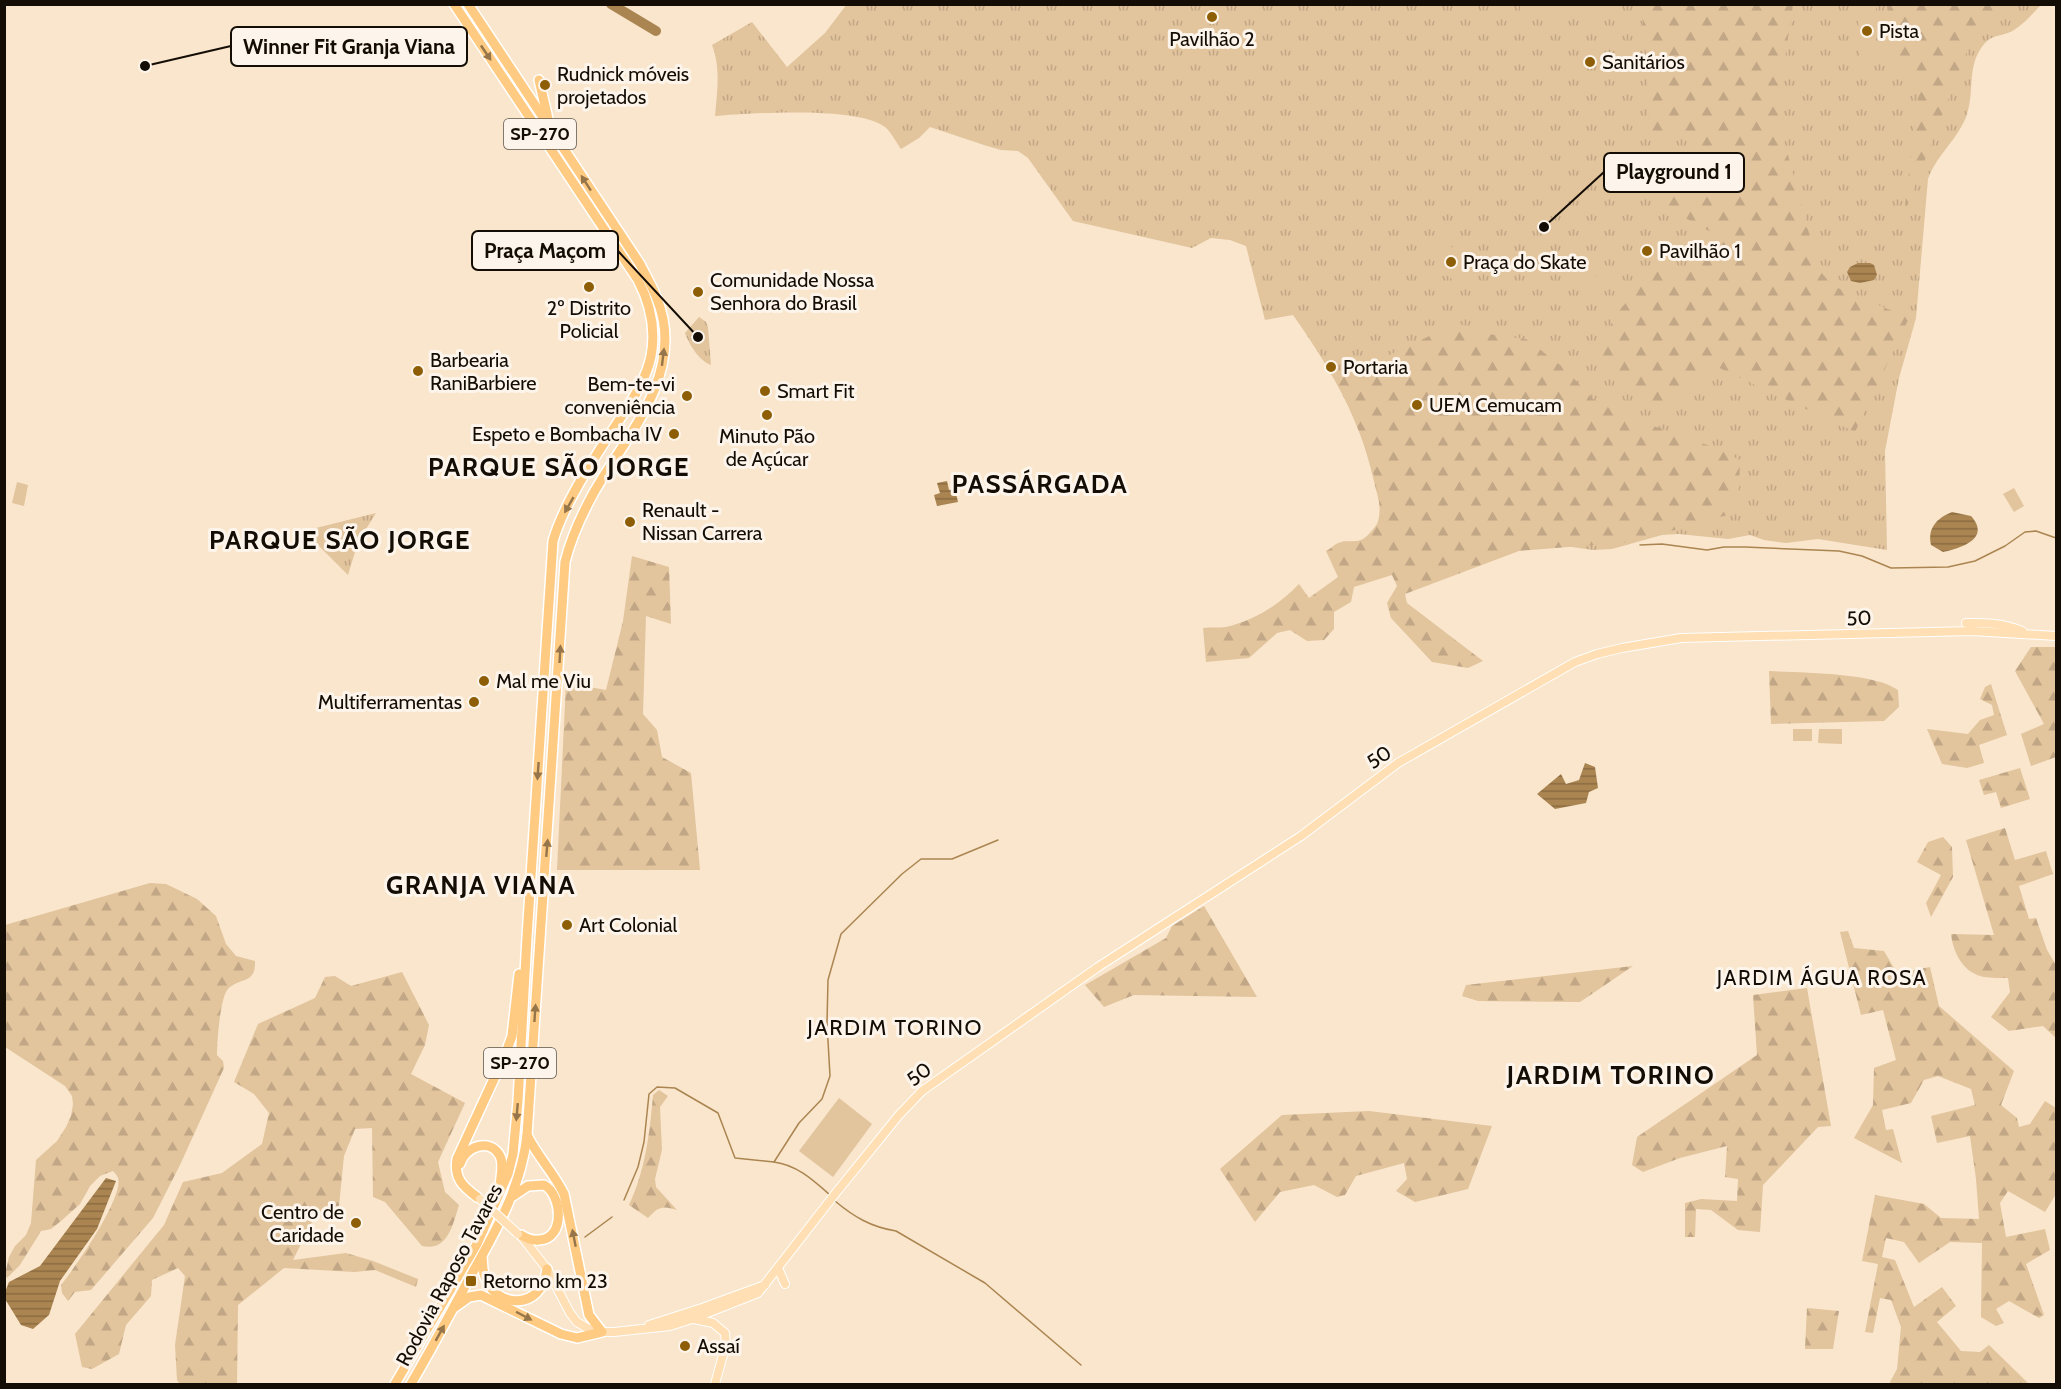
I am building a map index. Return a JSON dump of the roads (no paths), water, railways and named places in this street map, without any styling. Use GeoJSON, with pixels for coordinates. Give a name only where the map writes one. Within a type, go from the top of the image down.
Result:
{"type":"FeatureCollection","features":[{"type":"Feature","properties":{"kind":"highway","name":"Rodovia Raposo Tavares"},"geometry":{"type":"LineString","coordinates":[[396,1382],[477,1244],[508,1174],[515,1136],[553,541],[562,517],[592,463],[638,391],[651,356],[652,325],[649,307],[638,280],[454,4]]}},
{"type":"Feature","properties":{"kind":"highway","name":"Rodovia Raposo Tavares"},"geometry":{"type":"LineString","coordinates":[[411,1384],[512,1197],[521,1171],[527,1135],[565,562],[574,531],[593,494],[645,411],[661,372],[665,339],[657,295],[640,264],[468,4]]}},
{"type":"Feature","properties":{"kind":"highway"},"geometry":{"type":"LineString","coordinates":[[539,80],[551,131]]}},
{"type":"Feature","properties":{"kind":"highway"},"geometry":{"type":"LineString","coordinates":[[478,1198],[458,1179],[455,1167],[512,1036],[521,957],[527,936]]}},
{"type":"Feature","properties":{"kind":"highway"},"geometry":{"type":"LineString","coordinates":[[453,1309],[469,1297],[481,1295],[561,1334],[577,1338],[602,1332],[589,1315],[564,1194],[559,1183],[535,1152],[527,1135]]}},
{"type":"Feature","properties":{"kind":"highway"},"geometry":{"type":"LineString","coordinates":[[478,1198],[464,1180],[459,1165],[468,1150],[479,1145],[495,1150],[501,1159],[499,1197]]}},
{"type":"Feature","properties":{"kind":"highway"},"geometry":{"type":"LineString","coordinates":[[512,1197],[528,1186],[539,1184],[549,1188],[556,1197],[558,1219],[554,1233],[548,1238],[537,1240],[520,1234]]}},
{"type":"Feature","properties":{"kind":"highway"},"geometry":{"type":"LineString","coordinates":[[482,1255],[486,1281],[497,1293],[510,1300],[522,1301],[535,1296],[544,1286],[547,1269]]}},
{"type":"Feature","properties":{"kind":"main road"},"geometry":{"type":"LineString","coordinates":[[1966,623],[2004,625],[2026,633]]}},
{"type":"Feature","properties":{"kind":"main road","name":"50"},"geometry":{"type":"LineString","coordinates":[[692,1319],[758,1293],[767,1284],[833,1197],[914,1097],[1098,967],[1261,863],[1398,763],[1575,662],[1605,652],[1681,638],[1972,630],[2056,636]]}},
{"type":"Feature","properties":{"kind":"main road"},"geometry":{"type":"LineString","coordinates":[[478,1198],[520,1234],[547,1269],[570,1313],[587,1328],[602,1332],[670,1326],[692,1319],[712,1323],[725,1333],[726,1344],[715,1384]]}},
{"type":"Feature","properties":{"kind":"main road"},"geometry":{"type":"LineString","coordinates":[[778,1268],[785,1284]]}},
{"type":"Feature","properties":{"kind":"main road"},"geometry":{"type":"LineString","coordinates":[[636,1329],[767,1284]]}},
{"type":"Feature","properties":{"kind":"main road"},"geometry":{"type":"LineString","coordinates":[[670,1326],[670,1320],[676,1315]]}},
{"type":"Feature","properties":{"kind":"waterway"},"geometry":{"type":"LineString","coordinates":[[611,4],[656,31]]}},
{"type":"Feature","properties":{"kind":"waterway"},"geometry":{"type":"LineString","coordinates":[[1640,545],[1662,544],[1707,550],[1745,547],[1839,551],[1862,556],[1891,568],[1948,567],[1975,561],[2005,546],[2025,532],[2036,531],[2056,538]]}},
{"type":"Feature","properties":{"kind":"waterway"},"geometry":{"type":"LineString","coordinates":[[624,1200],[638,1167],[644,1142],[649,1094],[657,1087],[675,1088],[718,1113],[735,1158],[774,1162],[799,1123],[822,1099],[830,1076],[827,1023],[828,980],[841,934],[902,874],[921,859],[952,859],[998,840]]}},
{"type":"Feature","properties":{"kind":"waterway"},"geometry":{"type":"LineString","coordinates":[[774,1162],[797,1170],[830,1195]]}},
{"type":"Feature","properties":{"kind":"waterway"},"geometry":{"type":"LineString","coordinates":[[835,1201],[863,1220],[896,1231],[985,1283],[1081,1365]]}},
{"type":"Feature","properties":{"kind":"waterway"},"geometry":{"type":"LineString","coordinates":[[585,1237],[612,1217]]}},
{"type":"Feature","properties":{"kind":"place","name":"Pavilhão 2"},"geometry":{"type":"Point","coordinates":[1212,17]}},
{"type":"Feature","properties":{"kind":"place","name":"Pista"},"geometry":{"type":"Point","coordinates":[1867,31]}},
{"type":"Feature","properties":{"kind":"place","name":"Sanitários"},"geometry":{"type":"Point","coordinates":[1590,62]}},
{"type":"Feature","properties":{"kind":"place","name":"Winner Fit Granja Viana"},"geometry":{"type":"Point","coordinates":[145,66]}},
{"type":"Feature","properties":{"kind":"place","name":"Rudnick móveis projetados"},"geometry":{"type":"Point","coordinates":[545,85]}},
{"type":"Feature","properties":{"kind":"place","name":"Playground 1"},"geometry":{"type":"Point","coordinates":[1544,227]}},
{"type":"Feature","properties":{"kind":"place","name":"Pavilhão 1"},"geometry":{"type":"Point","coordinates":[1647,251]}},
{"type":"Feature","properties":{"kind":"place","name":"Praça do Skate"},"geometry":{"type":"Point","coordinates":[1451,262]}},
{"type":"Feature","properties":{"kind":"place","name":"2º Distrito Policial"},"geometry":{"type":"Point","coordinates":[589,287]}},
{"type":"Feature","properties":{"kind":"place","name":"Comunidade Nossa Senhora do Brasil"},"geometry":{"type":"Point","coordinates":[698,292]}},
{"type":"Feature","properties":{"kind":"place","name":"Praça Maçom"},"geometry":{"type":"Point","coordinates":[698,337]}},
{"type":"Feature","properties":{"kind":"place","name":"Portaria"},"geometry":{"type":"Point","coordinates":[1331,367]}},
{"type":"Feature","properties":{"kind":"place","name":"Barbearia RaniBarbiere"},"geometry":{"type":"Point","coordinates":[418,371]}},
{"type":"Feature","properties":{"kind":"place","name":"Smart Fit"},"geometry":{"type":"Point","coordinates":[765,391]}},
{"type":"Feature","properties":{"kind":"place","name":"Bem-te-vi conveniência"},"geometry":{"type":"Point","coordinates":[687,396]}},
{"type":"Feature","properties":{"kind":"place","name":"UEM Cemucam"},"geometry":{"type":"Point","coordinates":[1417,405]}},
{"type":"Feature","properties":{"kind":"place","name":"Minuto Pão de Açúcar"},"geometry":{"type":"Point","coordinates":[767,415]}},
{"type":"Feature","properties":{"kind":"place","name":"Espeto e Bombacha IV"},"geometry":{"type":"Point","coordinates":[674,434]}},
{"type":"Feature","properties":{"kind":"place","name":"Renault - Nissan Carrera"},"geometry":{"type":"Point","coordinates":[630,522]}},
{"type":"Feature","properties":{"kind":"place","name":"Mal me Viu"},"geometry":{"type":"Point","coordinates":[484,681]}},
{"type":"Feature","properties":{"kind":"place","name":"Multiferramentas"},"geometry":{"type":"Point","coordinates":[474,702]}},
{"type":"Feature","properties":{"kind":"place","name":"Art Colonial"},"geometry":{"type":"Point","coordinates":[567,925]}},
{"type":"Feature","properties":{"kind":"place","name":"Centro de Caridade"},"geometry":{"type":"Point","coordinates":[356,1223]}},
{"type":"Feature","properties":{"kind":"place","name":"Retorno km 23"},"geometry":{"type":"Point","coordinates":[471,1281]}},
{"type":"Feature","properties":{"kind":"place","name":"Assaí"},"geometry":{"type":"Point","coordinates":[685,1346]}},
{"type":"Feature","properties":{"kind":"district","name":"PARQUE SÃO JORGE"},"geometry":{"type":"Point","coordinates":[559,467]}},
{"type":"Feature","properties":{"kind":"district","name":"PASSÁRGADA"},"geometry":{"type":"Point","coordinates":[1040,484]}},
{"type":"Feature","properties":{"kind":"district","name":"PARQUE SÃO JORGE"},"geometry":{"type":"Point","coordinates":[340,540]}},
{"type":"Feature","properties":{"kind":"district","name":"GRANJA VIANA"},"geometry":{"type":"Point","coordinates":[481,885]}},
{"type":"Feature","properties":{"kind":"district","name":"JARDIM ÁGUA ROSA"},"geometry":{"type":"Point","coordinates":[1822,977]}},
{"type":"Feature","properties":{"kind":"district","name":"JARDIM TORINO"},"geometry":{"type":"Point","coordinates":[895,1027]}},
{"type":"Feature","properties":{"kind":"district","name":"JARDIM TORINO"},"geometry":{"type":"Point","coordinates":[1611,1075]}}]}
